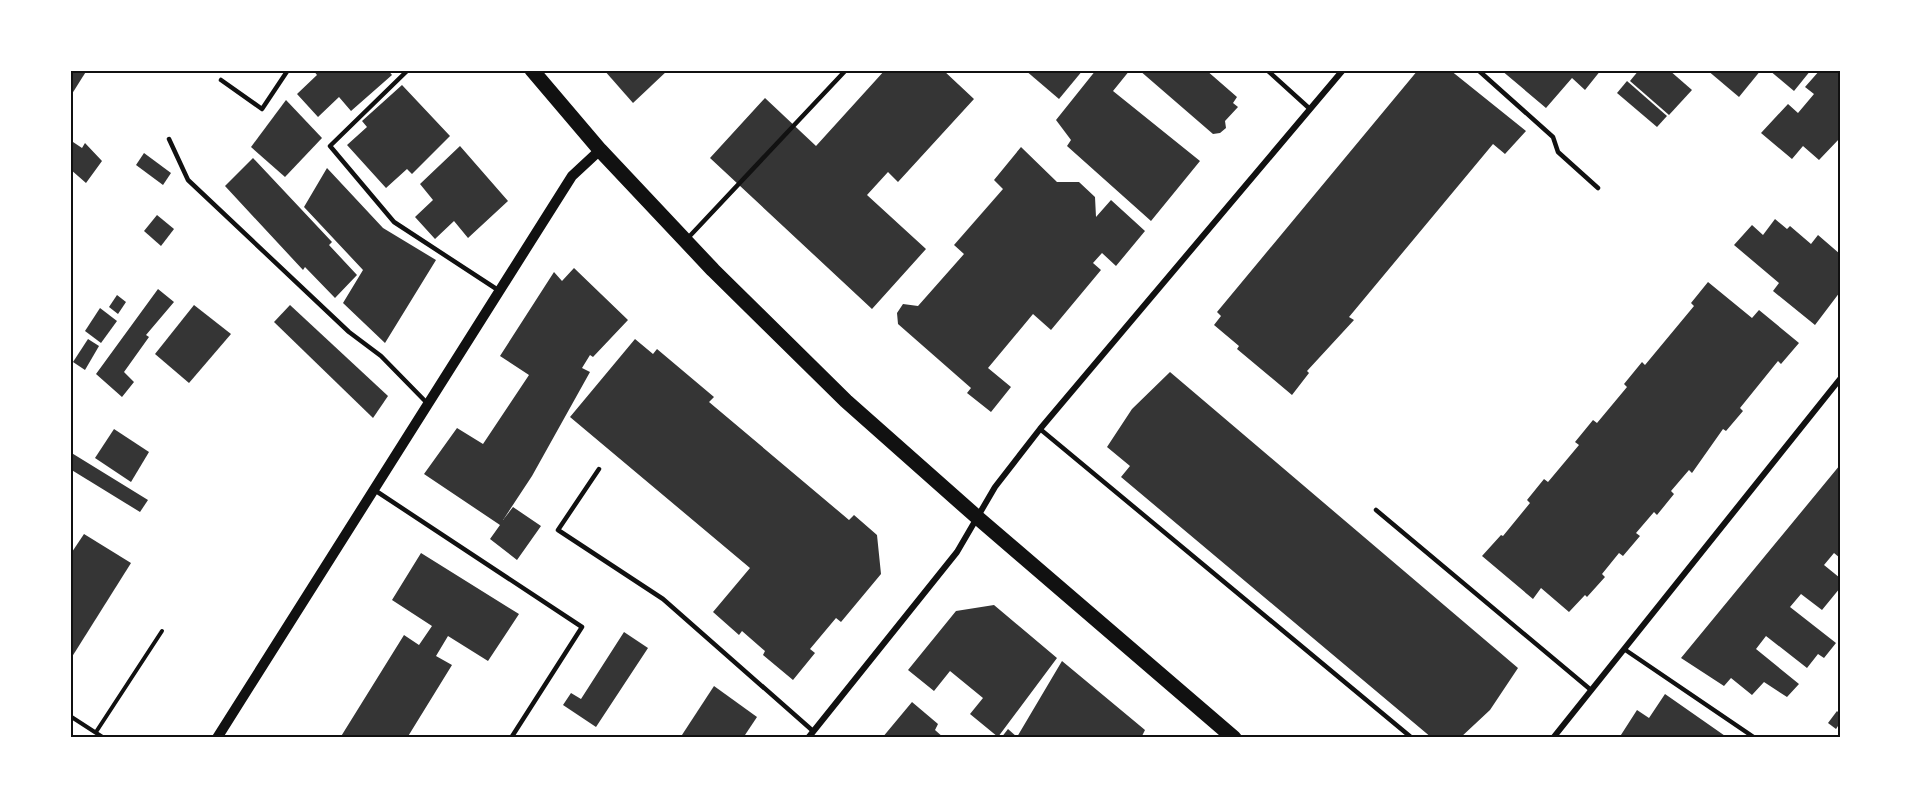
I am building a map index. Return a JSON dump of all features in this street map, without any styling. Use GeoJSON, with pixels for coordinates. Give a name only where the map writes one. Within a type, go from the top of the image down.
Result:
{"type":"FeatureCollection","features":[{"type":"Feature","properties":{"kind":"main road"},"geometry":{"type":"LineString","coordinates":[[532,70],[600,150],[686,241],[846,401],[1228,736]]}},
{"type":"Feature","properties":{"kind":"street"},"geometry":{"type":"LineString","coordinates":[[808,738],[957,552],[995,486],[1040,429],[1343,70]]}},
{"type":"Feature","properties":{"kind":"street"},"geometry":{"type":"LineString","coordinates":[[216,738],[572,176],[600,150]]}},
{"type":"Feature","properties":{"kind":"street"},"geometry":{"type":"LineString","coordinates":[[1552,738],[1840,379]]}},
{"type":"Feature","properties":{"kind":"lane"},"geometry":{"type":"LineString","coordinates":[[221,80],[262,109],[288,70]]}},
{"type":"Feature","properties":{"kind":"lane"},"geometry":{"type":"LineString","coordinates":[[408,70],[330,146],[394,222],[498,290]]}},
{"type":"Feature","properties":{"kind":"lane"},"geometry":{"type":"LineString","coordinates":[[686,241],[846,70]]}},
{"type":"Feature","properties":{"kind":"lane"},"geometry":{"type":"LineString","coordinates":[[1267,70],[1310,110]]}},
{"type":"Feature","properties":{"kind":"lane"},"geometry":{"type":"LineString","coordinates":[[1478,70],[1553,137],[1558,152],[1598,188]]}},
{"type":"Feature","properties":{"kind":"lane"},"geometry":{"type":"LineString","coordinates":[[169,139],[188,180],[349,332],[381,356],[427,403]]}},
{"type":"Feature","properties":{"kind":"lane"},"geometry":{"type":"LineString","coordinates":[[1040,429],[1412,738]]}},
{"type":"Feature","properties":{"kind":"lane"},"geometry":{"type":"LineString","coordinates":[[599,469],[558,530],[663,599],[813,731]]}},
{"type":"Feature","properties":{"kind":"lane"},"geometry":{"type":"LineString","coordinates":[[373,488],[582,627],[511,738]]}},
{"type":"Feature","properties":{"kind":"lane"},"geometry":{"type":"LineString","coordinates":[[1376,510],[1591,690]]}},
{"type":"Feature","properties":{"kind":"lane"},"geometry":{"type":"LineString","coordinates":[[1624,649],[1755,738]]}},
{"type":"Feature","properties":{"kind":"path"},"geometry":{"type":"LineString","coordinates":[[96,732],[162,631]]}},
{"type":"Feature","properties":{"kind":"path"},"geometry":{"type":"LineString","coordinates":[[70,716],[104,738]]}},
{"type":"Feature","properties":{"kind":"building"},"geometry":{"type":"Polygon","coordinates":[[[70,70],[87,70],[70,97],[70,70]]]}},
{"type":"Feature","properties":{"kind":"building"},"geometry":{"type":"Polygon","coordinates":[[[313,70],[388,70],[392,75],[351,111],[339,97],[318,117],[297,94],[317,75],[313,70]]]}},
{"type":"Feature","properties":{"kind":"building"},"geometry":{"type":"Polygon","coordinates":[[[604,70],[668,70],[633,103],[604,70]]]}},
{"type":"Feature","properties":{"kind":"building"},"geometry":{"type":"Polygon","coordinates":[[[885,70],[943,70],[974,99],[898,182],[888,172],[867,195],[926,249],[872,309],[710,158],[765,98],[816,146],[885,70]]]}},
{"type":"Feature","properties":{"kind":"building"},"geometry":{"type":"Polygon","coordinates":[[[1025,70],[1083,70],[1059,99],[1025,70]]]}},
{"type":"Feature","properties":{"kind":"building"},"geometry":{"type":"Polygon","coordinates":[[[1096,70],[1130,70],[1113,91],[1200,161],[1151,221],[1067,146],[1071,140],[1056,120],[1096,70]]]}},
{"type":"Feature","properties":{"kind":"building"},"geometry":{"type":"Polygon","coordinates":[[[1139,70],[1184,70],[1187,73],[1189,70],[1206,70],[1237,97],[1233,103],[1238,107],[1225,121],[1226,128],[1220,133],[1213,134],[1139,70]]]}},
{"type":"Feature","properties":{"kind":"building"},"geometry":{"type":"Polygon","coordinates":[[[1418,70],[1450,70],[1526,131],[1505,154],[1493,144],[1349,317],[1354,320],[1307,371],[1309,373],[1292,395],[1237,349],[1239,346],[1214,325],[1221,316],[1217,312],[1418,70]]]}},
{"type":"Feature","properties":{"kind":"building"},"geometry":{"type":"Polygon","coordinates":[[[1501,70],[1601,70],[1585,90],[1572,78],[1546,108],[1501,70]]]}},
{"type":"Feature","properties":{"kind":"building"},"geometry":{"type":"Polygon","coordinates":[[[1639,70],[1669,70],[1692,90],[1669,115],[1630,81],[1639,70]]]}},
{"type":"Feature","properties":{"kind":"building"},"geometry":{"type":"Polygon","coordinates":[[[1707,70],[1761,70],[1739,97],[1707,70]]]}},
{"type":"Feature","properties":{"kind":"building"},"geometry":{"type":"Polygon","coordinates":[[[1769,70],[1811,70],[1794,91],[1769,70]]]}},
{"type":"Feature","properties":{"kind":"building"},"geometry":{"type":"Polygon","coordinates":[[[1820,70],[1840,70],[1840,138],[1819,160],[1803,146],[1792,159],[1761,133],[1788,104],[1798,113],[1814,94],[1805,87],[1820,70]]]}},
{"type":"Feature","properties":{"kind":"building"},"geometry":{"type":"Polygon","coordinates":[[[1627,81],[1667,116],[1657,127],[1617,93],[1627,81]]]}},
{"type":"Feature","properties":{"kind":"building"},"geometry":{"type":"Polygon","coordinates":[[[402,85],[450,136],[412,174],[407,169],[386,188],[347,145],[367,127],[362,121],[402,85]]]}},
{"type":"Feature","properties":{"kind":"building"},"geometry":{"type":"Polygon","coordinates":[[[286,100],[322,138],[285,177],[251,147],[286,100]]]}},
{"type":"Feature","properties":{"kind":"building"},"geometry":{"type":"Polygon","coordinates":[[[70,140],[82,148],[85,143],[102,161],[86,183],[70,169],[70,140]]]}},
{"type":"Feature","properties":{"kind":"building"},"geometry":{"type":"Polygon","coordinates":[[[460,146],[508,201],[468,238],[454,221],[435,239],[415,217],[433,200],[420,184],[460,146]]]}},
{"type":"Feature","properties":{"kind":"building"},"geometry":{"type":"Polygon","coordinates":[[[1021,147],[1057,182],[1079,182],[1095,197],[1096,217],[1111,200],[1145,231],[1116,266],[1102,253],[1093,263],[1101,270],[1051,330],[1033,314],[988,368],[1011,387],[991,412],[967,393],[971,388],[898,324],[897,313],[903,304],[918,306],[964,254],[954,245],[1003,189],[994,180],[1021,147]]]}},
{"type":"Feature","properties":{"kind":"building"},"geometry":{"type":"Polygon","coordinates":[[[144,153],[171,173],[163,185],[136,165],[144,153]]]}},
{"type":"Feature","properties":{"kind":"building"},"geometry":{"type":"Polygon","coordinates":[[[253,158],[332,242],[329,245],[357,275],[335,298],[305,267],[303,270],[225,186],[253,158]]]}},
{"type":"Feature","properties":{"kind":"building"},"geometry":{"type":"Polygon","coordinates":[[[327,168],[383,228],[436,260],[385,343],[343,303],[363,270],[304,207],[327,168]]]}},
{"type":"Feature","properties":{"kind":"building"},"geometry":{"type":"Polygon","coordinates":[[[157,215],[174,229],[161,246],[144,231],[157,215]]]}},
{"type":"Feature","properties":{"kind":"building"},"geometry":{"type":"Polygon","coordinates":[[[1775,219],[1787,229],[1790,226],[1811,244],[1818,235],[1840,254],[1840,292],[1815,325],[1773,291],[1779,283],[1734,245],[1752,225],[1763,235],[1775,219]]]}},
{"type":"Feature","properties":{"kind":"building"},"geometry":{"type":"Polygon","coordinates":[[[574,268],[628,320],[593,357],[590,355],[582,368],[590,372],[532,476],[503,520],[513,507],[541,526],[517,560],[490,539],[500,525],[424,474],[457,428],[483,444],[529,375],[500,356],[554,272],[562,281],[574,268]]]}},
{"type":"Feature","properties":{"kind":"building"},"geometry":{"type":"Polygon","coordinates":[[[1708,282],[1752,318],[1759,310],[1799,343],[1781,364],[1778,361],[1740,408],[1743,411],[1726,431],[1723,429],[1692,473],[1689,470],[1671,491],[1674,494],[1657,515],[1654,512],[1636,533],[1640,536],[1623,556],[1619,553],[1602,574],[1605,577],[1587,597],[1585,595],[1569,612],[1541,588],[1533,599],[1482,556],[1501,535],[1503,536],[1530,503],[1527,500],[1544,479],[1548,482],[1579,445],[1575,442],[1593,420],[1597,423],[1627,387],[1624,384],[1642,362],[1645,365],[1694,306],[1691,303],[1708,282]]]}},
{"type":"Feature","properties":{"kind":"building"},"geometry":{"type":"Polygon","coordinates":[[[158,289],[174,302],[146,335],[149,337],[124,372],[134,382],[122,397],[96,374],[158,289]]]}},
{"type":"Feature","properties":{"kind":"building"},"geometry":{"type":"Polygon","coordinates":[[[117,295],[126,302],[118,314],[109,307],[117,295]]]}},
{"type":"Feature","properties":{"kind":"building"},"geometry":{"type":"Polygon","coordinates":[[[194,305],[231,334],[189,383],[155,354],[194,305]]]}},
{"type":"Feature","properties":{"kind":"building"},"geometry":{"type":"Polygon","coordinates":[[[290,305],[388,396],[373,418],[274,322],[290,305]]]}},
{"type":"Feature","properties":{"kind":"building"},"geometry":{"type":"Polygon","coordinates":[[[100,308],[117,321],[101,343],[85,331],[100,308]]]}},
{"type":"Feature","properties":{"kind":"building"},"geometry":{"type":"Polygon","coordinates":[[[88,339],[99,346],[85,370],[73,362],[88,339]]]}},
{"type":"Feature","properties":{"kind":"building"},"geometry":{"type":"Polygon","coordinates":[[[635,339],[653,354],[657,349],[714,397],[709,402],[849,520],[854,515],[877,535],[881,574],[841,622],[836,618],[810,649],[815,653],[793,680],[763,655],[765,651],[742,631],[739,635],[713,612],[750,568],[570,417],[635,339]]]}},
{"type":"Feature","properties":{"kind":"building"},"geometry":{"type":"Polygon","coordinates":[[[1170,372],[1518,668],[1490,710],[1460,738],[1432,738],[1121,477],[1130,466],[1107,447],[1132,409],[1170,372]]]}},
{"type":"Feature","properties":{"kind":"building"},"geometry":{"type":"Polygon","coordinates":[[[114,429],[149,452],[131,482],[95,458],[114,429]]]}},
{"type":"Feature","properties":{"kind":"building"},"geometry":{"type":"Polygon","coordinates":[[[70,452],[148,500],[140,512],[70,469],[70,452]]]}},
{"type":"Feature","properties":{"kind":"building"},"geometry":{"type":"Polygon","coordinates":[[[1840,465],[1840,558],[1834,553],[1824,565],[1840,578],[1840,588],[1822,610],[1801,594],[1790,607],[1836,643],[1824,658],[1818,654],[1807,668],[1766,636],[1756,649],[1799,684],[1787,697],[1764,682],[1752,695],[1731,678],[1724,686],[1681,658],[1840,465]]]}},
{"type":"Feature","properties":{"kind":"building"},"geometry":{"type":"Polygon","coordinates":[[[84,534],[131,563],[70,660],[70,555],[84,534]]]}},
{"type":"Feature","properties":{"kind":"building"},"geometry":{"type":"Polygon","coordinates":[[[421,553],[519,614],[488,661],[448,636],[436,656],[452,665],[407,738],[340,738],[404,635],[419,645],[432,626],[392,600],[421,553]]]}},
{"type":"Feature","properties":{"kind":"building"},"geometry":{"type":"Polygon","coordinates":[[[994,605],[1057,658],[998,737],[970,714],[983,698],[950,671],[934,691],[908,670],[956,611],[994,605]]]}},
{"type":"Feature","properties":{"kind":"building"},"geometry":{"type":"Polygon","coordinates":[[[624,632],[648,648],[596,727],[563,705],[571,693],[581,699],[624,632]]]}},
{"type":"Feature","properties":{"kind":"building"},"geometry":{"type":"Polygon","coordinates":[[[1062,661],[1145,730],[1141,738],[1001,738],[1008,729],[1017,737],[1062,661]]]}},
{"type":"Feature","properties":{"kind":"building"},"geometry":{"type":"Polygon","coordinates":[[[714,686],[757,717],[743,738],[680,738],[714,686]]]}},
{"type":"Feature","properties":{"kind":"building"},"geometry":{"type":"Polygon","coordinates":[[[1665,694],[1728,738],[1619,738],[1637,710],[1649,718],[1665,694]]]}},
{"type":"Feature","properties":{"kind":"building"},"geometry":{"type":"Polygon","coordinates":[[[912,702],[938,724],[935,730],[944,738],[882,738],[912,702]]]}},
{"type":"Feature","properties":{"kind":"building"},"geometry":{"type":"Polygon","coordinates":[[[1837,711],[1840,714],[1840,723],[1836,729],[1828,723],[1837,711]]]}}]}
